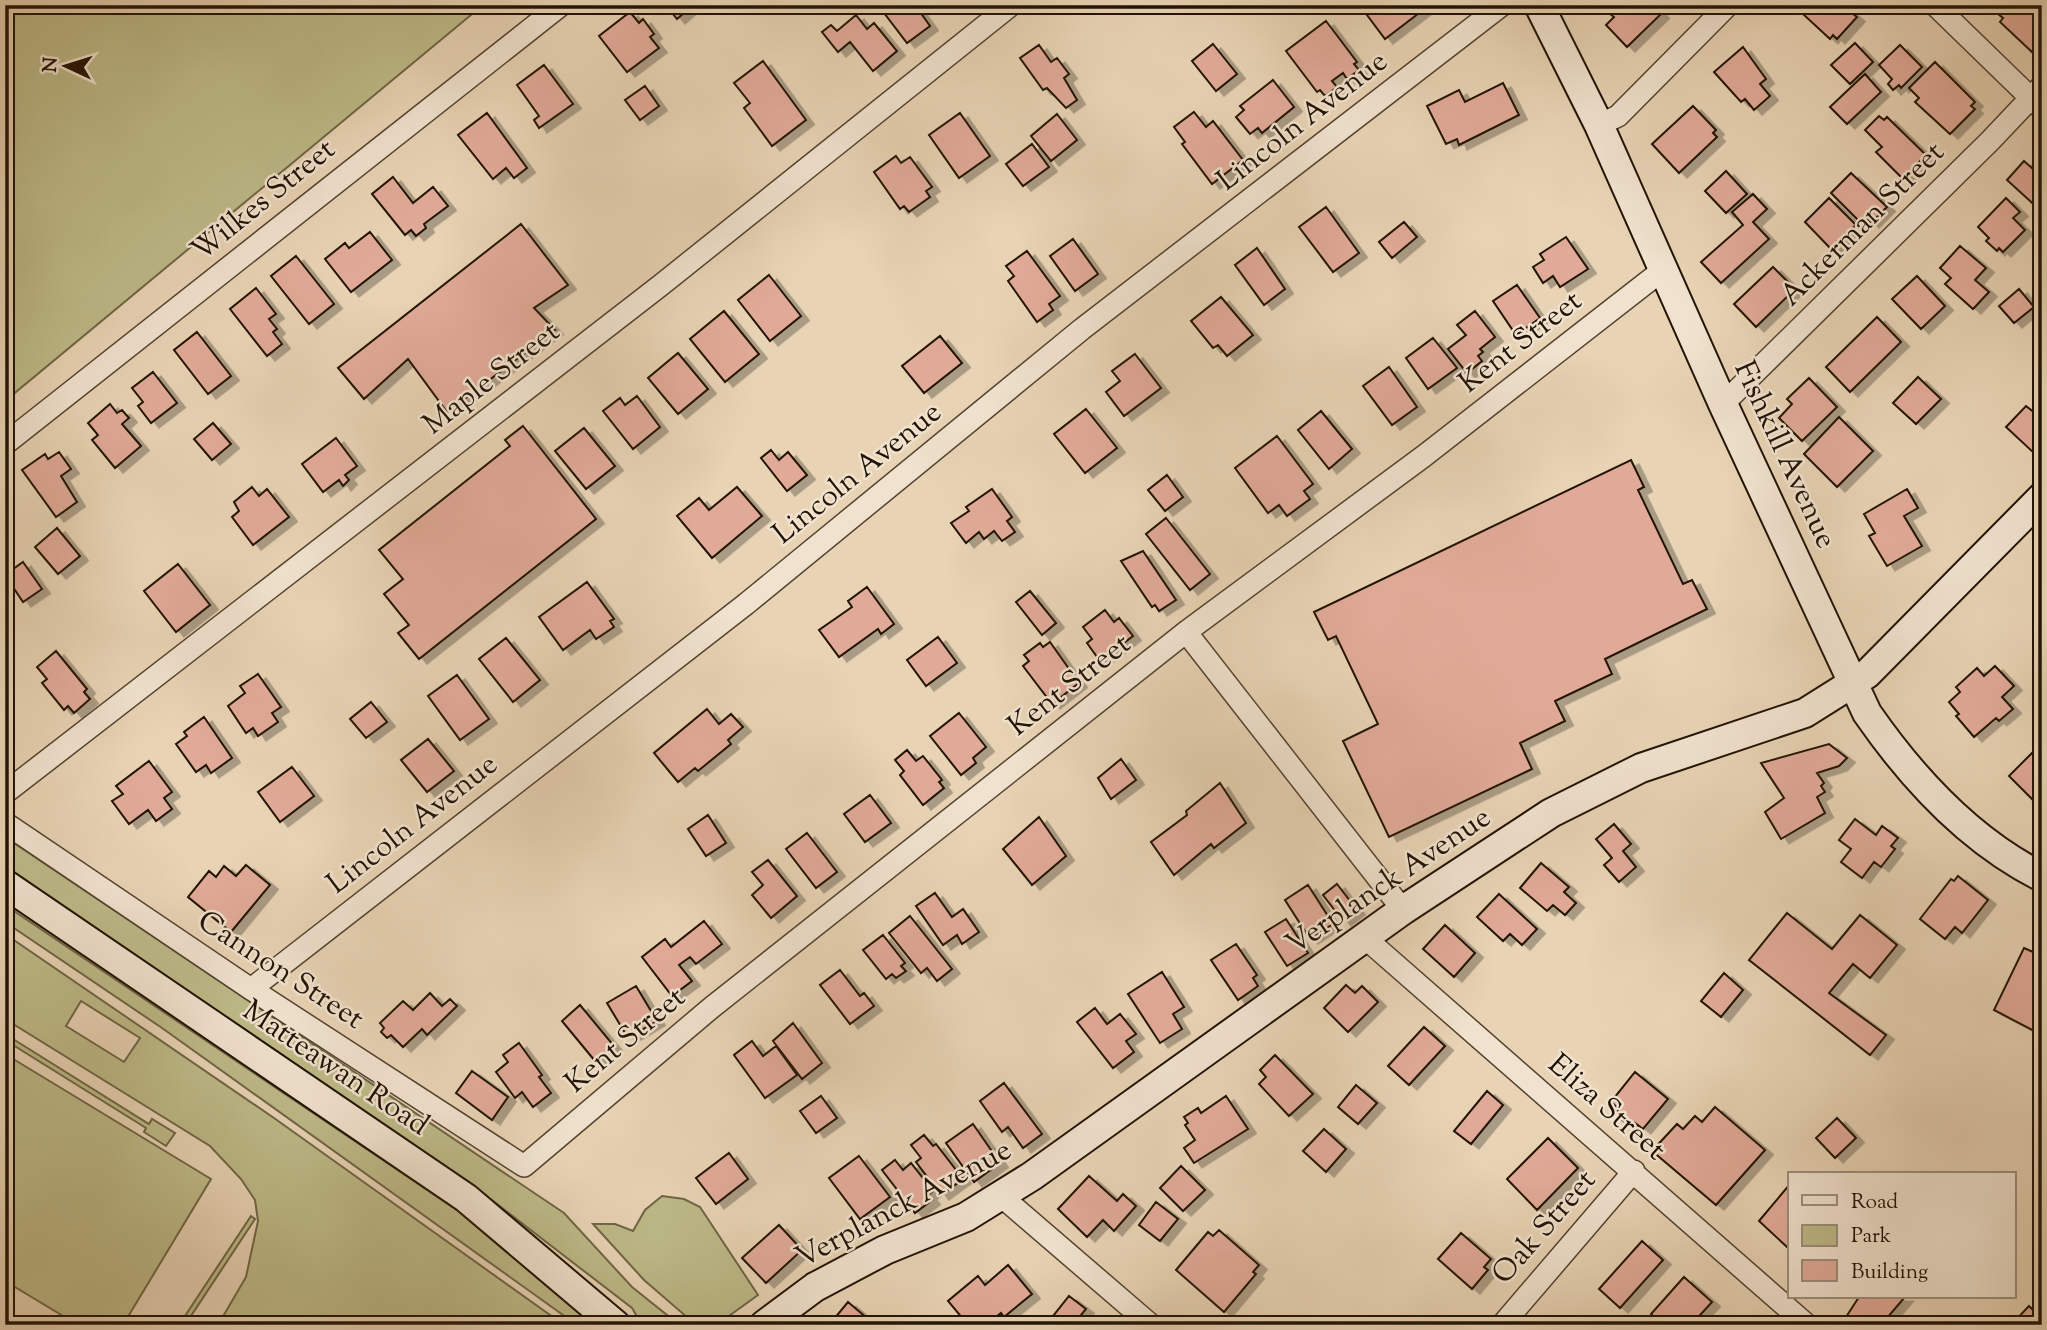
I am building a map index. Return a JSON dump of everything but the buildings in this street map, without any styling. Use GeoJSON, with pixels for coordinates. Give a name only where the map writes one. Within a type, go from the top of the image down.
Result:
{"type":"FeatureCollection","features":[{"type":"Feature","properties":{"kind":"street","name":"Wilkes Street"},"geometry":{"type":"LineString","coordinates":[[5,444],[561,5]]}},
{"type":"Feature","properties":{"kind":"street","name":"Maple Street"},"geometry":{"type":"LineString","coordinates":[[5,793],[661,285],[1012,5]]}},
{"type":"Feature","properties":{"kind":"street","name":"Lincoln Avenue"},"geometry":{"type":"LineString","coordinates":[[251,989],[746,604],[1082,329],[1502,5]]}},
{"type":"Feature","properties":{"kind":"street","name":"Fishkill Avenue"},"geometry":{"type":"LineString","coordinates":[[1539,5],[1599,125],[1723,404],[1867,713],[1892,749],[1964,825],[2042,877]]}},
{"type":"Feature","properties":{"kind":"street"},"geometry":{"type":"LineString","coordinates":[[1599,125],[1618,116],[1728,5]]}},
{"type":"Feature","properties":{"kind":"street"},"geometry":{"type":"LineString","coordinates":[[1935,5],[2038,98]]}},
{"type":"Feature","properties":{"kind":"street","name":"Ackerman Street"},"geometry":{"type":"LineString","coordinates":[[1723,404],[2038,98]]}},
{"type":"Feature","properties":{"kind":"street","name":"Kent Street"},"geometry":{"type":"LineString","coordinates":[[524,1166],[711,1008],[1186,632],[1424,456],[1664,269]]}},
{"type":"Feature","properties":{"kind":"street","name":"Verplanck Avenue"},"geometry":{"type":"LineString","coordinates":[[764,1325],[815,1287],[885,1250],[966,1217],[1032,1176],[1364,937],[1563,807],[1641,768],[1805,713],[1867,674],[2042,498]]}},
{"type":"Feature","properties":{"kind":"street"},"geometry":{"type":"LineString","coordinates":[[1186,632],[1403,910]]}},
{"type":"Feature","properties":{"kind":"street","name":"Cannon Street"},"geometry":{"type":"LineString","coordinates":[[5,823],[251,989],[524,1166]]}},
{"type":"Feature","properties":{"kind":"street","name":"Matteawan Road"},"geometry":{"type":"LineString","coordinates":[[5,884],[466,1199],[616,1325]]}},
{"type":"Feature","properties":{"kind":"street","name":"Eliza Street"},"geometry":{"type":"LineString","coordinates":[[1364,937],[1807,1325]]}},
{"type":"Feature","properties":{"kind":"street","name":"Oak Street"},"geometry":{"type":"LineString","coordinates":[[1502,1325],[1634,1171]]}},
{"type":"Feature","properties":{"kind":"street"},"geometry":{"type":"LineString","coordinates":[[1000,1196],[1151,1325]]}},
{"type":"Feature","properties":{"kind":"green space"},"geometry":{"type":"Polygon","coordinates":[[[5,5],[483,5],[5,401],[5,5]]]}},
{"type":"Feature","properties":{"kind":"green space"},"geometry":{"type":"Polygon","coordinates":[[[5,837],[564,1213],[632,1287],[677,1323],[642,1325],[632,1308],[467,1181],[5,869],[5,837]]]}},
{"type":"Feature","properties":{"kind":"green space"},"geometry":{"type":"Polygon","coordinates":[[[5,905],[457,1210],[593,1325],[577,1325],[162,1028],[5,922],[5,905]]]}},
{"type":"Feature","properties":{"kind":"green space"},"geometry":{"type":"Polygon","coordinates":[[[5,934],[274,1118],[564,1325],[218,1325],[246,1277],[258,1221],[255,1200],[241,1179],[210,1146],[5,1019],[5,934]],[[81,1001],[66,1026],[124,1062],[140,1038],[81,1001]]]}},
{"type":"Feature","properties":{"kind":"green space"},"geometry":{"type":"Polygon","coordinates":[[[5,1034],[149,1124],[152,1119],[175,1133],[166,1146],[144,1132],[146,1128],[5,1040],[5,1034]]]}},
{"type":"Feature","properties":{"kind":"green space"},"geometry":{"type":"Polygon","coordinates":[[[5,1054],[211,1179],[123,1325],[78,1325],[5,1281],[5,1054]]]}},
{"type":"Feature","properties":{"kind":"green space"},"geometry":{"type":"Polygon","coordinates":[[[662,1196],[684,1199],[700,1207],[758,1295],[726,1318],[696,1325],[644,1280],[593,1224],[615,1224],[633,1231],[645,1210],[662,1196]]]}},
{"type":"Feature","properties":{"kind":"green space"},"geometry":{"type":"Polygon","coordinates":[[[251,1216],[255,1219],[185,1325],[179,1325],[251,1216]]]}}]}
